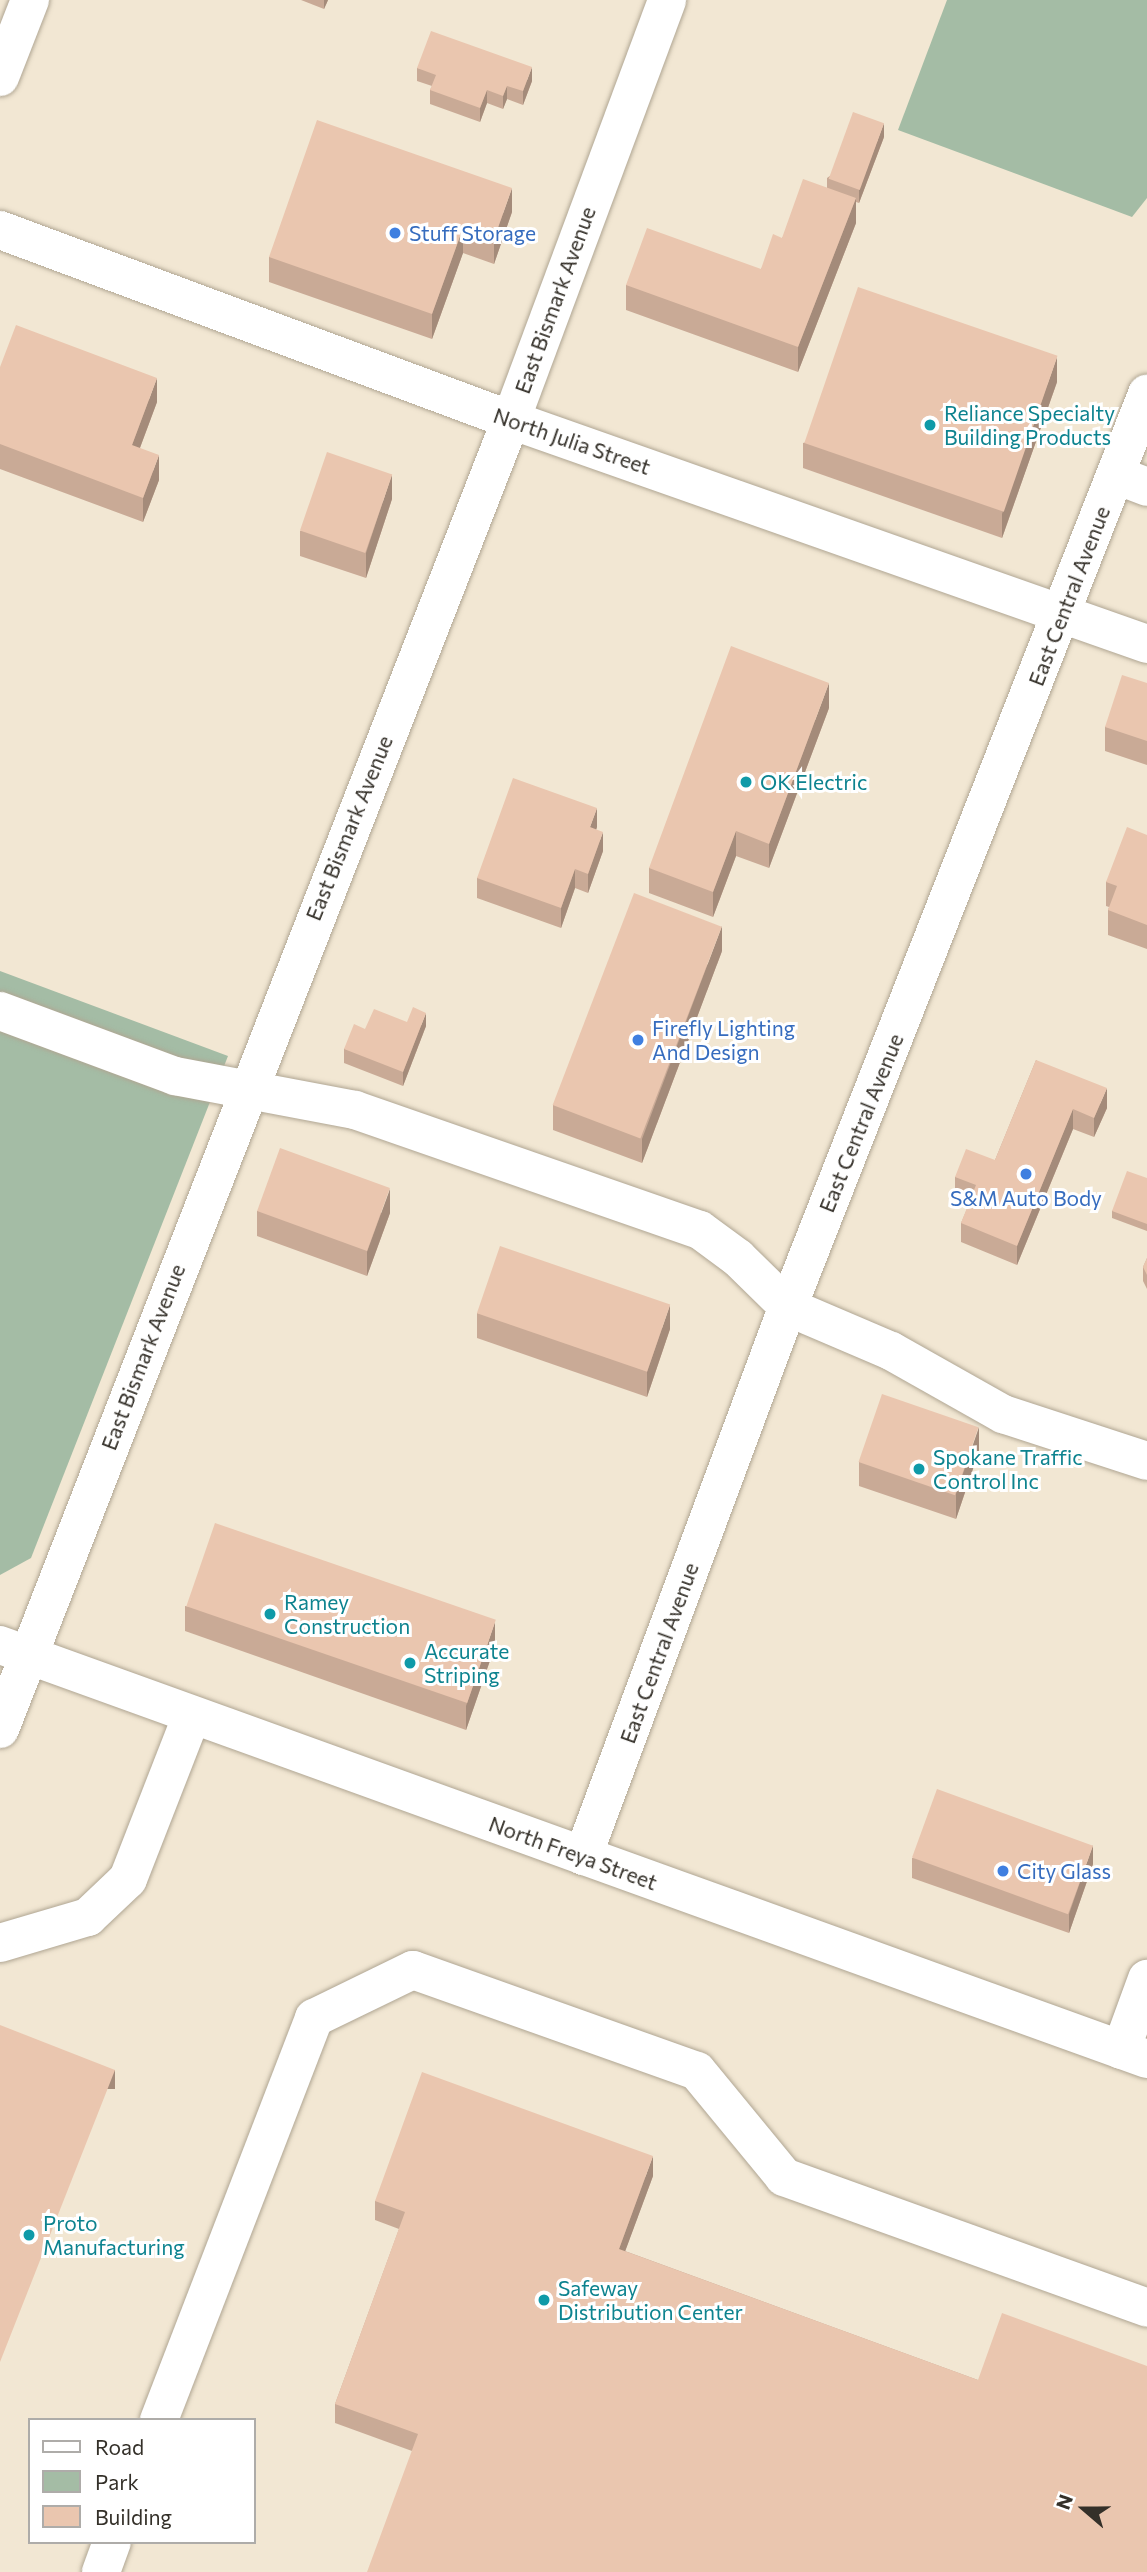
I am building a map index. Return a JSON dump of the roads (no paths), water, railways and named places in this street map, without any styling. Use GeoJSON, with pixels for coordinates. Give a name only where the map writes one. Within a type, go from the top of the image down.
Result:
{"type":"FeatureCollection","features":[{"type":"Feature","properties":{"kind":"street"},"geometry":{"type":"LineString","coordinates":[[0,77],[30,0]]}},
{"type":"Feature","properties":{"kind":"street","name":"East Bismark Avenue"},"geometry":{"type":"LineString","coordinates":[[0,1729],[14,1650],[246,1091],[511,419],[667,0]]}},
{"type":"Feature","properties":{"kind":"street","name":"North Julia Street"},"geometry":{"type":"LineString","coordinates":[[0,230],[511,419],[1147,644]]}},
{"type":"Feature","properties":{"kind":"street","name":"East Central Avenue"},"geometry":{"type":"LineString","coordinates":[[583,1856],[788,1307],[1063,613],[1132,481],[1147,394]]}},
{"type":"Feature","properties":{"kind":"street"},"geometry":{"type":"LineString","coordinates":[[0,1011],[175,1076],[355,1110],[700,1230],[738,1258],[788,1307],[891,1351],[1003,1414],[1147,1461]]}},
{"type":"Feature","properties":{"kind":"street","name":"North Freya Street"},"geometry":{"type":"LineString","coordinates":[[14,1650],[1134,2055]]}},
{"type":"Feature","properties":{"kind":"street"},"geometry":{"type":"LineString","coordinates":[[0,1943],[88,1917],[128,1879],[192,1714]]}},
{"type":"Feature","properties":{"kind":"street"},"geometry":{"type":"LineString","coordinates":[[160,2418],[314,2018],[413,1970],[696,2071],[784,2177],[1147,2308]]}},
{"type":"Feature","properties":{"kind":"street"},"geometry":{"type":"LineString","coordinates":[[1134,2055],[1147,1979]]}},
{"type":"Feature","properties":{"kind":"street"},"geometry":{"type":"LineString","coordinates":[[101,2572],[111,2544]]}},
{"type":"Feature","properties":{"kind":"place","name":"Stuff Storage"},"geometry":{"type":"Point","coordinates":[395,233]}},
{"type":"Feature","properties":{"kind":"place","name":"Reliance Specialty Building Products"},"geometry":{"type":"Point","coordinates":[930,425]}},
{"type":"Feature","properties":{"kind":"place","name":"OK Electric"},"geometry":{"type":"Point","coordinates":[746,782]}},
{"type":"Feature","properties":{"kind":"place","name":"Firefly Lighting And Design"},"geometry":{"type":"Point","coordinates":[638,1040]}},
{"type":"Feature","properties":{"kind":"place","name":"S&M Auto Body"},"geometry":{"type":"Point","coordinates":[1026,1174]}},
{"type":"Feature","properties":{"kind":"place","name":"Spokane Traffic Control Inc"},"geometry":{"type":"Point","coordinates":[919,1469]}},
{"type":"Feature","properties":{"kind":"place","name":"Ramey Construction"},"geometry":{"type":"Point","coordinates":[270,1614]}},
{"type":"Feature","properties":{"kind":"place","name":"Accurate Striping"},"geometry":{"type":"Point","coordinates":[410,1663]}},
{"type":"Feature","properties":{"kind":"place","name":"City Glass"},"geometry":{"type":"Point","coordinates":[1003,1871]}},
{"type":"Feature","properties":{"kind":"place","name":"Proto Manufacturing"},"geometry":{"type":"Point","coordinates":[29,2235]}},
{"type":"Feature","properties":{"kind":"place","name":"Safeway Distribution Center"},"geometry":{"type":"Point","coordinates":[544,2300]}}]}
